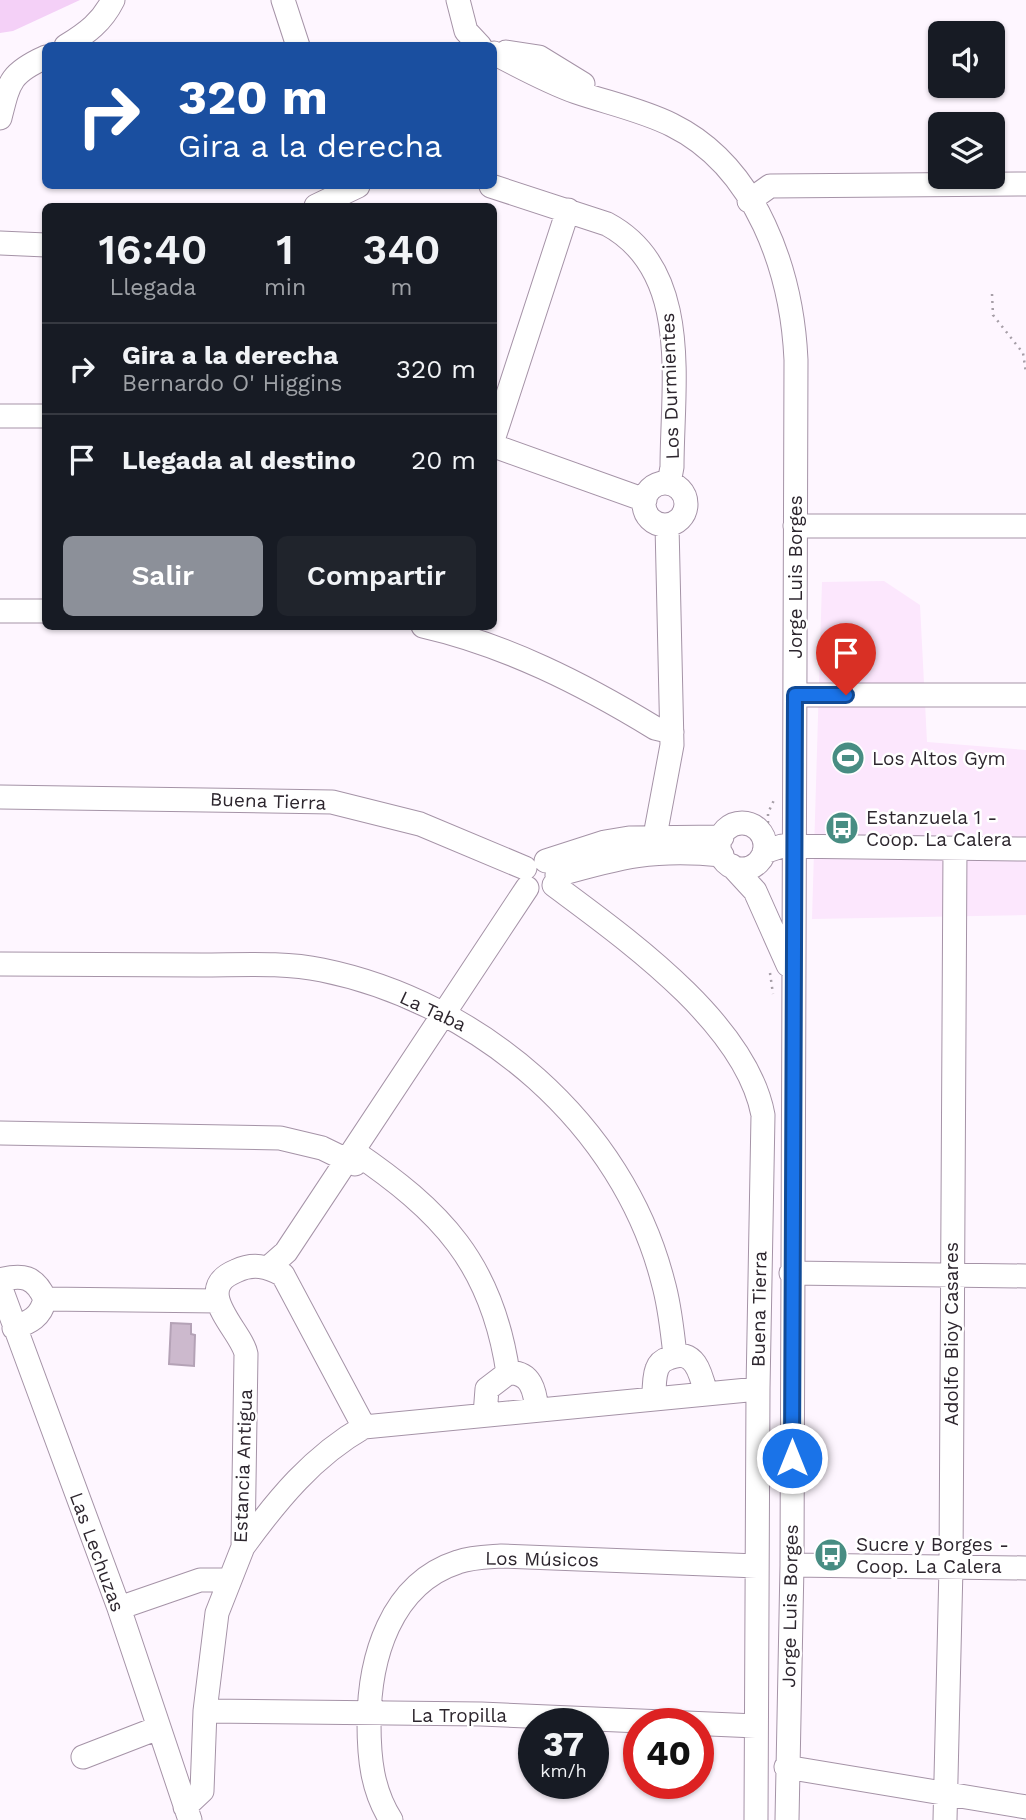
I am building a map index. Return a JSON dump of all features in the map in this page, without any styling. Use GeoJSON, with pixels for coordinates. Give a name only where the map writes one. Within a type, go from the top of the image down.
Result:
{"type":"FeatureCollection","features":[{"type":"Feature","properties":{"kind":"street"},"geometry":{"type":"LineString","coordinates":[[72,42],[93,28],[106,14],[113,0]]}},
{"type":"Feature","properties":{"kind":"street"},"geometry":{"type":"LineString","coordinates":[[283,0],[297,42]]}},
{"type":"Feature","properties":{"kind":"street"},"geometry":{"type":"LineString","coordinates":[[458,0],[466,31],[476,42]]}},
{"type":"Feature","properties":{"kind":"street","name":"Jorge Luis Borges"},"geometry":{"type":"LineString","coordinates":[[497,54],[557,85],[657,118],[692,136],[719,160],[749,201],[778,254],[791,298],[796,360],[795,695],[792,847],[792,1564],[786,1820]]}},
{"type":"Feature","properties":{"kind":"street"},"geometry":{"type":"LineString","coordinates":[[0,118],[14,76],[22,68],[42,59]]}},
{"type":"Feature","properties":{"kind":"street"},"geometry":{"type":"LineString","coordinates":[[749,201],[771,186],[1026,184]]}},
{"type":"Feature","properties":{"kind":"street","name":"Los Durmientes"},"geometry":{"type":"LineString","coordinates":[[497,188],[568,210],[622,232],[639,248],[661,283],[672,330],[672,467],[669,484]]}},
{"type":"Feature","properties":{"kind":"street"},"geometry":{"type":"LineString","coordinates":[[322,203],[352,189]]}},
{"type":"Feature","properties":{"kind":"street"},"geometry":{"type":"LineString","coordinates":[[497,428],[568,210]]}},
{"type":"Feature","properties":{"kind":"street"},"geometry":{"type":"LineString","coordinates":[[0,243],[42,245]]}},
{"type":"Feature","properties":{"kind":"street"},"geometry":{"type":"LineString","coordinates":[[0,416],[42,416]]}},
{"type":"Feature","properties":{"kind":"street"},"geometry":{"type":"LineString","coordinates":[[497,447],[645,499]]}},
{"type":"Feature","properties":{"kind":"street"},"geometry":{"type":"LineString","coordinates":[[669,484],[684,496],[685,509],[679,520],[667,525],[649,518],[645,499],[651,488],[669,484]]}},
{"type":"Feature","properties":{"kind":"street"},"geometry":{"type":"LineString","coordinates":[[653,844],[669,770],[672,732],[667,525]]}},
{"type":"Feature","properties":{"kind":"street"},"geometry":{"type":"LineString","coordinates":[[795,526],[1026,526]]}},
{"type":"Feature","properties":{"kind":"street"},"geometry":{"type":"LineString","coordinates":[[0,611],[42,611]]}},
{"type":"Feature","properties":{"kind":"street"},"geometry":{"type":"LineString","coordinates":[[437,630],[552,671],[655,728],[672,732]]}},
{"type":"Feature","properties":{"kind":"street"},"geometry":{"type":"LineString","coordinates":[[795,695],[1026,695]]}},
{"type":"Feature","properties":{"kind":"street","name":"Buena Tierra"},"geometry":{"type":"LineString","coordinates":[[0,797],[332,802],[420,824],[541,878],[637,947],[667,974],[711,1021],[755,1086],[763,1115],[758,1389],[756,1820]]}},
{"type":"Feature","properties":{"kind":"street"},"geometry":{"type":"LineString","coordinates":[[716,850],[732,826],[739,823],[764,840],[792,847],[1026,849]]}},
{"type":"Feature","properties":{"kind":"street"},"geometry":{"type":"LineString","coordinates":[[276,1271],[541,878],[604,842],[716,850],[751,867],[764,840]]}},
{"type":"Feature","properties":{"kind":"street","name":"Adolfo Bioy Casares"},"geometry":{"type":"LineString","coordinates":[[945,1820],[951,1567],[955,848]]}},
{"type":"Feature","properties":{"kind":"street"},"geometry":{"type":"LineString","coordinates":[[716,850],[755,891],[792,975]]}},
{"type":"Feature","properties":{"kind":"street","name":"La Taba"},"geometry":{"type":"LineString","coordinates":[[0,964],[303,967],[363,980],[450,1015],[517,1061],[574,1117],[596,1145],[626,1191],[653,1250],[663,1281],[675,1355]]}},
{"type":"Feature","properties":{"kind":"street"},"geometry":{"type":"LineString","coordinates":[[0,1133],[280,1138],[354,1158],[406,1189],[436,1217],[476,1268],[496,1318],[508,1373]]}},
{"type":"Feature","properties":{"kind":"street"},"geometry":{"type":"LineString","coordinates":[[45,1298],[218,1301],[220,1285],[232,1272],[256,1266],[276,1271],[364,1427]]}},
{"type":"Feature","properties":{"kind":"street"},"geometry":{"type":"LineString","coordinates":[[792,1273],[1026,1276]]}},
{"type":"Feature","properties":{"kind":"street"},"geometry":{"type":"LineString","coordinates":[[0,1280],[23,1276],[40,1287],[45,1298],[42,1310],[36,1317],[14,1328]]}},
{"type":"Feature","properties":{"kind":"street","name":"Las Lechuzas"},"geometry":{"type":"LineString","coordinates":[[0,1286],[193,1816]]}},
{"type":"Feature","properties":{"kind":"street","name":"Estancia Antigua"},"geometry":{"type":"LineString","coordinates":[[193,1816],[202,1791],[205,1711],[217,1613],[243,1547],[246,1354],[244,1344],[219,1310],[218,1301]]}},
{"type":"Feature","properties":{"kind":"street"},"geometry":{"type":"LineString","coordinates":[[654,1397],[657,1368],[662,1360],[675,1355],[687,1356],[694,1362],[700,1370],[706,1394]]}},
{"type":"Feature","properties":{"kind":"street"},"geometry":{"type":"LineString","coordinates":[[485,1415],[487,1389],[508,1373],[523,1375],[529,1380],[537,1410]]}},
{"type":"Feature","properties":{"kind":"street"},"geometry":{"type":"LineString","coordinates":[[243,1547],[271,1509],[318,1459],[364,1427],[758,1389]]}},
{"type":"Feature","properties":{"kind":"street"},"geometry":{"type":"LineString","coordinates":[[243,1494],[254,1508],[271,1509]]}},
{"type":"Feature","properties":{"kind":"street","name":"Los Músicos"},"geometry":{"type":"LineString","coordinates":[[391,1820],[374,1782],[369,1715],[372,1679],[384,1632],[408,1596],[441,1569],[458,1562],[501,1556],[757,1566]]}},
{"type":"Feature","properties":{"kind":"street"},"geometry":{"type":"LineString","coordinates":[[792,1564],[1026,1568]]}},
{"type":"Feature","properties":{"kind":"street"},"geometry":{"type":"LineString","coordinates":[[118,1608],[200,1580],[228,1580]]}},
{"type":"Feature","properties":{"kind":"street","name":"La Tropilla"},"geometry":{"type":"LineString","coordinates":[[205,1711],[369,1715],[481,1714],[756,1726]]}},
{"type":"Feature","properties":{"kind":"street"},"geometry":{"type":"LineString","coordinates":[[83,1757],[159,1728]]}},
{"type":"Feature","properties":{"kind":"street"},"geometry":{"type":"LineString","coordinates":[[786,1767],[1026,1807]]}},
{"type":"Feature","properties":{"kind":"path"},"geometry":{"type":"LineString","coordinates":[[992,294],[993,314],[1023,353],[1026,373]]}},
{"type":"Feature","properties":{"kind":"path"},"geometry":{"type":"LineString","coordinates":[[764,840],[768,813],[776,796]]}},
{"type":"Feature","properties":{"kind":"shaded area"},"geometry":{"type":"Polygon","coordinates":[[[0,0],[80,0],[13,31],[0,33],[0,0]]]}},
{"type":"Feature","properties":{"kind":"shaded area"},"geometry":{"type":"Polygon","coordinates":[[[884,581],[920,605],[927,742],[1026,750],[1026,915],[812,919],[822,582],[884,581]]]}},
{"type":"Feature","properties":{"kind":"building"},"geometry":{"type":"Polygon","coordinates":[[[171,1323],[191,1324],[191,1334],[195,1335],[194,1366],[169,1364],[171,1323]]]}},
{"type":"Feature","properties":{"kind":"place","name":"Los Altos Gym"},"geometry":{"type":"Point","coordinates":[848,758]}},
{"type":"Feature","properties":{"kind":"place","name":"Estanzuela 1 - Coop. La Calera"},"geometry":{"type":"Point","coordinates":[842,828]}},
{"type":"Feature","properties":{"kind":"place","name":"Sucre y Borges - Coop. La Calera"},"geometry":{"type":"Point","coordinates":[831,1555]}},
{"type":"Feature","properties":{"kind":"route"},"geometry":{"type":"LineString","coordinates":[[792,1458],[792,847],[795,695],[846,695]]}}]}
